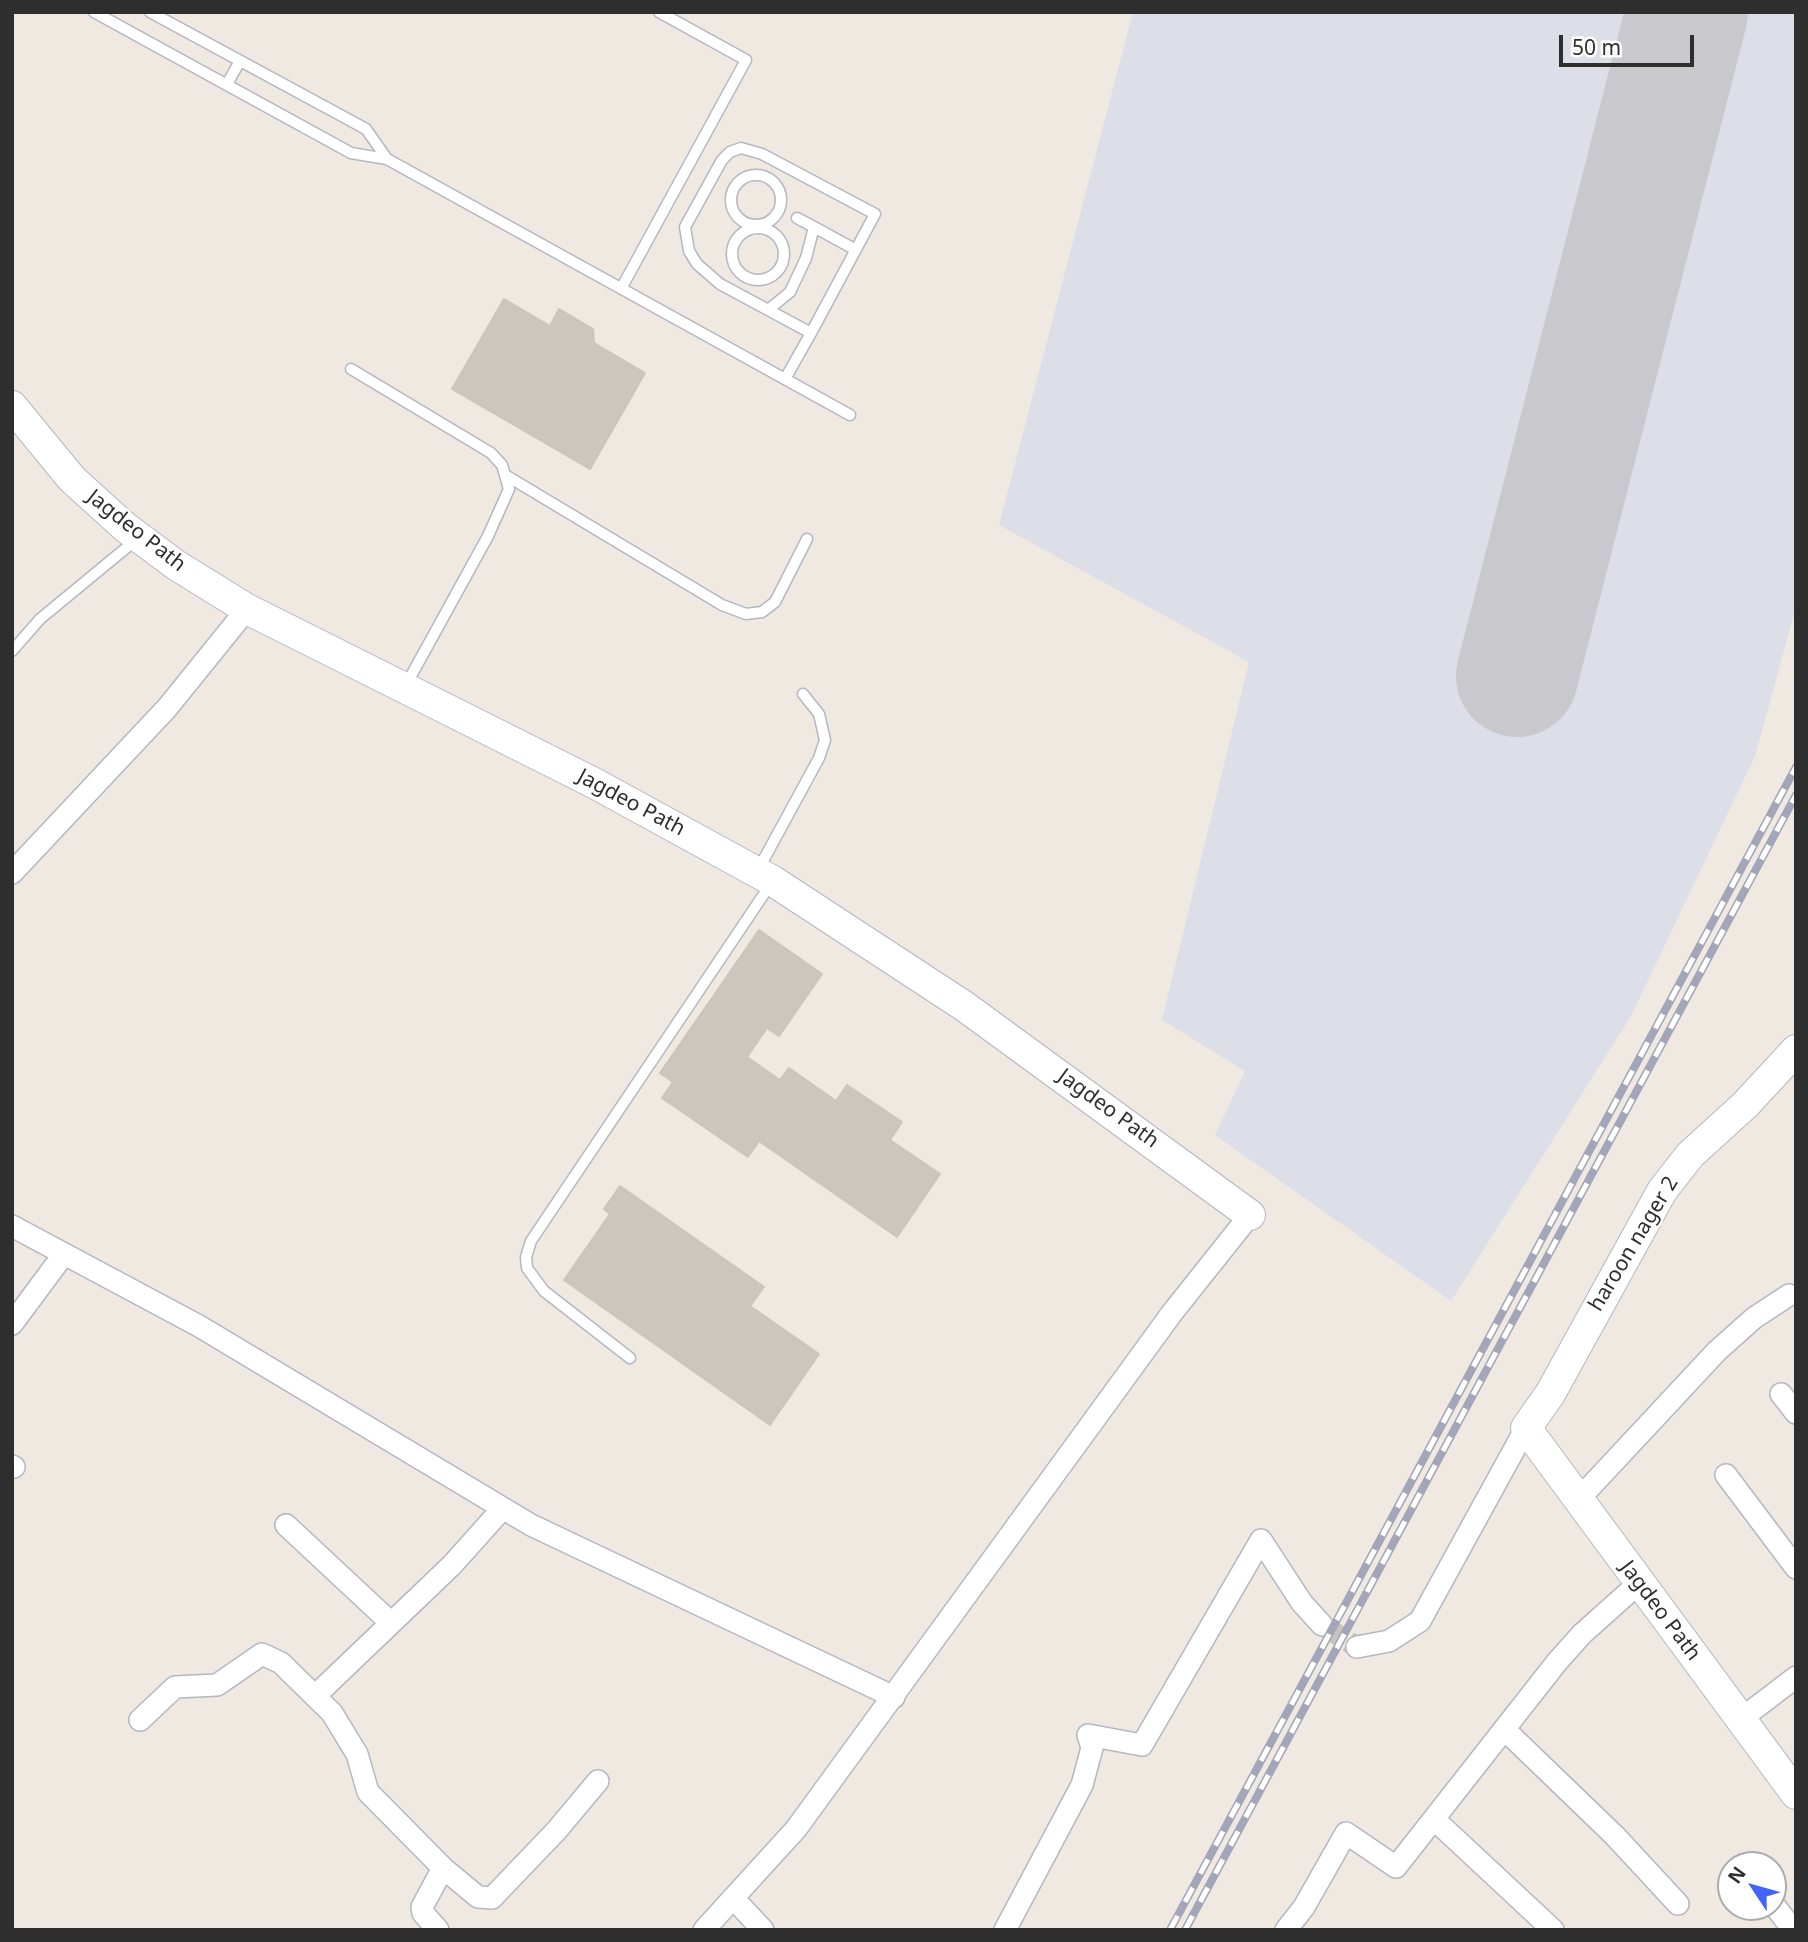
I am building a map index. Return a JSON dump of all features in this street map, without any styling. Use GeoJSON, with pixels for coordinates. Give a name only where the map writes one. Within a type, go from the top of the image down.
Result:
{"type":"FeatureCollection","features":[{"type":"Feature","properties":{"kind":"main road","name":"Jagdeo Path"},"geometry":{"type":"LineString","coordinates":[[12,406],[72,479],[138,538],[247,609],[643,808],[765,877],[945,992],[1250,1215]]}},
{"type":"Feature","properties":{"kind":"main road","name":"haroon nager 2"},"geometry":{"type":"LineString","coordinates":[[1526,1428],[1550,1394],[1662,1191],[1690,1155],[1745,1105],[1796,1050]]}},
{"type":"Feature","properties":{"kind":"main road","name":"Jagdeo Path"},"geometry":{"type":"LineString","coordinates":[[1526,1428],[1796,1794]]}},
{"type":"Feature","properties":{"kind":"street"},"geometry":{"type":"LineString","coordinates":[[12,873],[167,708],[247,609]]}},
{"type":"Feature","properties":{"kind":"street"},"geometry":{"type":"LineString","coordinates":[[704,1930],[796,1829],[1164,1324],[1250,1215]]}},
{"type":"Feature","properties":{"kind":"street"},"geometry":{"type":"LineString","coordinates":[[15,1232],[64,1254],[199,1326],[503,1508],[575,1548],[729,1617],[894,1697]]}},
{"type":"Feature","properties":{"kind":"street"},"geometry":{"type":"LineString","coordinates":[[12,1324],[64,1254]]}},
{"type":"Feature","properties":{"kind":"street"},"geometry":{"type":"LineString","coordinates":[[1578,1500],[1717,1351],[1754,1318],[1789,1295]]}},
{"type":"Feature","properties":{"kind":"street"},"geometry":{"type":"LineString","coordinates":[[1781,1394],[1796,1413]]}},
{"type":"Feature","properties":{"kind":"street"},"geometry":{"type":"LineString","coordinates":[[1357,1647],[1389,1641],[1420,1621],[1526,1428]]}},
{"type":"Feature","properties":{"kind":"street"},"geometry":{"type":"LineString","coordinates":[[1726,1475],[1796,1567]]}},
{"type":"Feature","properties":{"kind":"street"},"geometry":{"type":"LineString","coordinates":[[316,1695],[452,1565],[503,1508]]}},
{"type":"Feature","properties":{"kind":"street"},"geometry":{"type":"LineString","coordinates":[[286,1525],[390,1622]]}},
{"type":"Feature","properties":{"kind":"street"},"geometry":{"type":"LineString","coordinates":[[1005,1930],[1082,1785],[1092,1748],[1088,1735],[1142,1745],[1261,1540],[1302,1603],[1322,1625]]}},
{"type":"Feature","properties":{"kind":"street"},"geometry":{"type":"LineString","coordinates":[[1286,1930],[1304,1907],[1346,1833],[1396,1867],[1582,1634],[1639,1583]]}},
{"type":"Feature","properties":{"kind":"street"},"geometry":{"type":"LineString","coordinates":[[140,1720],[175,1687],[217,1685],[262,1654],[281,1663],[316,1695],[351,1741],[368,1792],[443,1868],[478,1897],[492,1898],[557,1830],[598,1781]]}},
{"type":"Feature","properties":{"kind":"street"},"geometry":{"type":"LineString","coordinates":[[1741,1718],[1796,1677]]}},
{"type":"Feature","properties":{"kind":"street"},"geometry":{"type":"LineString","coordinates":[[1504,1729],[1615,1836],[1678,1904]]}},
{"type":"Feature","properties":{"kind":"street"},"geometry":{"type":"LineString","coordinates":[[1435,1820],[1553,1930]]}},
{"type":"Feature","properties":{"kind":"street"},"geometry":{"type":"LineString","coordinates":[[438,1930],[422,1907],[443,1868]]}},
{"type":"Feature","properties":{"kind":"street"},"geometry":{"type":"LineString","coordinates":[[733,1898],[763,1930]]}},
{"type":"Feature","properties":{"kind":"lane"},"geometry":{"type":"LineString","coordinates":[[94,12],[351,153],[387,159],[850,415]]}},
{"type":"Feature","properties":{"kind":"lane"},"geometry":{"type":"LineString","coordinates":[[150,12],[366,129],[387,159]]}},
{"type":"Feature","properties":{"kind":"lane"},"geometry":{"type":"LineString","coordinates":[[622,287],[746,60],[659,12]]}},
{"type":"Feature","properties":{"kind":"lane"},"geometry":{"type":"LineString","coordinates":[[227,84],[240,61]]}},
{"type":"Feature","properties":{"kind":"lane"},"geometry":{"type":"LineString","coordinates":[[785,379],[875,214],[762,154],[741,148],[722,160],[685,227],[689,251],[697,264],[732,291],[810,333]]}},
{"type":"Feature","properties":{"kind":"lane"},"geometry":{"type":"LineString","coordinates":[[756,226],[746,231],[735,243],[733,260],[741,274],[749,278],[766,279],[780,269],[783,261],[785,252],[778,236],[756,226],[738,218],[731,203],[735,187],[747,177],[756,175],[771,180],[776,186],[780,201],[775,216],[756,226]]}},
{"type":"Feature","properties":{"kind":"lane"},"geometry":{"type":"LineString","coordinates":[[797,218],[856,250]]}},
{"type":"Feature","properties":{"kind":"lane"},"geometry":{"type":"LineString","coordinates":[[768,310],[790,292],[806,258],[814,227]]}},
{"type":"Feature","properties":{"kind":"lane"},"geometry":{"type":"LineString","coordinates":[[732,291],[741,274]]}},
{"type":"Feature","properties":{"kind":"lane"},"geometry":{"type":"LineString","coordinates":[[351,369],[475,442],[502,464],[507,477],[509,489],[488,536],[404,687]]}},
{"type":"Feature","properties":{"kind":"lane"},"geometry":{"type":"LineString","coordinates":[[507,477],[722,605],[746,614],[762,612],[775,602],[807,539]]}},
{"type":"Feature","properties":{"kind":"lane"},"geometry":{"type":"LineString","coordinates":[[12,651],[40,619],[138,538]]}},
{"type":"Feature","properties":{"kind":"lane"},"geometry":{"type":"LineString","coordinates":[[631,1358],[544,1291],[527,1268],[526,1257],[531,1241],[765,877],[825,740],[819,713],[803,694]]}},
{"type":"Feature","properties":{"kind":"shaded area"},"geometry":{"type":"Polygon","coordinates":[[[1133,12],[1796,12],[1796,607],[1755,756],[1631,1016],[1451,1301],[1215,1135],[1245,1071],[1162,1020],[1249,662],[999,525],[1133,12]]]}},
{"type":"Feature","properties":{"kind":"building"},"geometry":{"type":"Polygon","coordinates":[[[504,299],[550,326],[559,309],[593,329],[594,343],[645,373],[590,469],[452,389],[504,299]]]}},
{"type":"Feature","properties":{"kind":"building"},"geometry":{"type":"Polygon","coordinates":[[[759,930],[822,974],[779,1036],[767,1028],[747,1057],[780,1080],[789,1068],[836,1101],[847,1085],[902,1122],[890,1140],[940,1174],[897,1237],[759,1141],[748,1157],[662,1098],[673,1082],[660,1073],[759,930]]]}},
{"type":"Feature","properties":{"kind":"building"},"geometry":{"type":"Polygon","coordinates":[[[620,1186],[764,1287],[750,1306],[819,1354],[770,1425],[564,1280],[610,1214],[604,1209],[620,1186]]]}},
{"type":"Feature","properties":{"kind":"runway"},"geometry":{"type":"LineString","coordinates":[[1517,676],[1687,12]]}},
{"type":"Feature","properties":{"kind":"tunnel"},"geometry":{"type":"LineString","coordinates":[[1322,1625],[1357,1647]]}},
{"type":"Feature","properties":{"kind":"railway"},"geometry":{"type":"LineString","coordinates":[[1170,1930],[1796,767]]}},
{"type":"Feature","properties":{"kind":"railway"},"geometry":{"type":"LineString","coordinates":[[1185,1930],[1796,795]]}}]}
